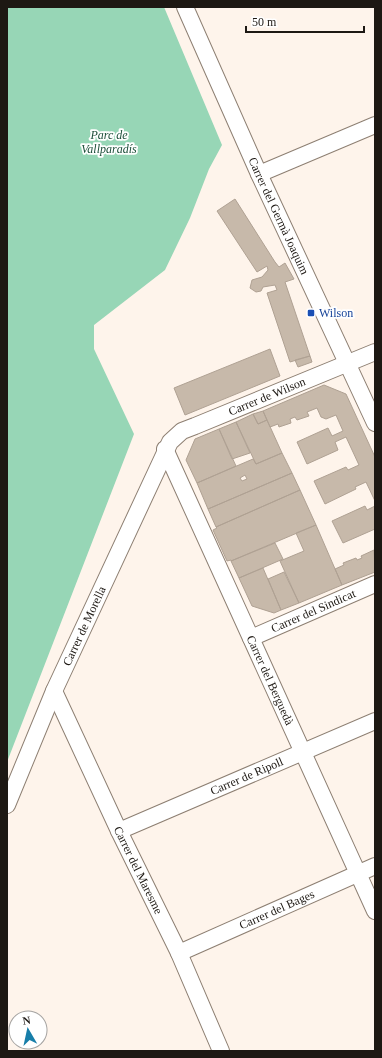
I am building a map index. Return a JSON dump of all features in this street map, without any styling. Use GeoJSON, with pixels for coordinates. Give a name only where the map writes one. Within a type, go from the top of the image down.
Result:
{"type":"FeatureCollection","features":[{"type":"Feature","properties":{"kind":"street","name":"Carrer del Germà Joaquim"},"geometry":{"type":"LineString","coordinates":[[185,7],[259,174],[375,423]]}},
{"type":"Feature","properties":{"kind":"street"},"geometry":{"type":"LineString","coordinates":[[259,174],[375,125]]}},
{"type":"Feature","properties":{"kind":"street","name":"Carrer de Wilson"},"geometry":{"type":"LineString","coordinates":[[165,449],[182,431],[375,352]]}},
{"type":"Feature","properties":{"kind":"street","name":"Carrer del Berguedà"},"geometry":{"type":"LineString","coordinates":[[165,449],[375,911]]}},
{"type":"Feature","properties":{"kind":"street","name":"Carrer de Morella"},"geometry":{"type":"LineString","coordinates":[[7,805],[54,691],[165,449]]}},
{"type":"Feature","properties":{"kind":"street","name":"Carrer del Sindicat"},"geometry":{"type":"LineString","coordinates":[[251,638],[375,584]]}},
{"type":"Feature","properties":{"kind":"street","name":"Carrer del Maresme"},"geometry":{"type":"LineString","coordinates":[[54,691],[118,831],[178,953],[221,1051]]}},
{"type":"Feature","properties":{"kind":"street","name":"Carrer de Ripoll"},"geometry":{"type":"LineString","coordinates":[[118,831],[375,721]]}},
{"type":"Feature","properties":{"kind":"street","name":"Carrer del Bages"},"geometry":{"type":"LineString","coordinates":[[178,953],[375,866]]}},
{"type":"Feature","properties":{"kind":"green space","name":"Parc de Vallparadís"},"geometry":{"type":"Polygon","coordinates":[[[7,7],[164,7],[222,145],[209,169],[190,218],[165,270],[94,325],[94,349],[134,434],[7,762],[7,7]]]}},
{"type":"Feature","properties":{"kind":"building"},"geometry":{"type":"Polygon","coordinates":[[[235,199],[275,262],[279,267],[285,263],[294,279],[285,282],[310,356],[290,362],[267,293],[277,290],[275,285],[263,287],[261,291],[256,292],[250,288],[252,280],[262,277],[268,270],[267,266],[257,272],[217,211],[235,199]]]}},
{"type":"Feature","properties":{"kind":"building"},"geometry":{"type":"Polygon","coordinates":[[[270,349],[280,376],[185,415],[174,388],[270,349]]]}},
{"type":"Feature","properties":{"kind":"building"},"geometry":{"type":"Polygon","coordinates":[[[310,356],[312,362],[298,367],[295,360],[310,356]]]}},
{"type":"Feature","properties":{"kind":"building"},"geometry":{"type":"Polygon","coordinates":[[[324,385],[346,394],[375,457],[375,501],[366,482],[355,487],[356,489],[325,504],[314,481],[346,467],[348,470],[359,465],[346,437],[335,442],[338,450],[307,464],[297,442],[328,428],[332,436],[343,431],[336,415],[326,419],[321,417],[317,408],[307,412],[309,416],[297,420],[295,417],[290,419],[291,423],[279,427],[278,424],[270,427],[263,411],[324,385]]]}},
{"type":"Feature","properties":{"kind":"building"},"geometry":{"type":"Polygon","coordinates":[[[263,411],[267,420],[258,424],[253,414],[263,411]]]}},
{"type":"Feature","properties":{"kind":"building"},"geometry":{"type":"Polygon","coordinates":[[[253,414],[258,424],[267,420],[282,453],[256,464],[236,422],[253,414]]]}},
{"type":"Feature","properties":{"kind":"building"},"geometry":{"type":"Polygon","coordinates":[[[236,422],[250,453],[232,459],[219,429],[236,422]]]}},
{"type":"Feature","properties":{"kind":"building"},"geometry":{"type":"Polygon","coordinates":[[[219,429],[236,466],[197,483],[186,460],[195,439],[219,429]]]}},
{"type":"Feature","properties":{"kind":"building"},"geometry":{"type":"Polygon","coordinates":[[[282,453],[292,473],[208,509],[197,483],[253,459],[256,464],[282,453]],[[245,475],[240,478],[242,481],[247,479],[245,475]]]}},
{"type":"Feature","properties":{"kind":"building"},"geometry":{"type":"Polygon","coordinates":[[[292,473],[300,490],[216,527],[208,509],[292,473]]]}},
{"type":"Feature","properties":{"kind":"building"},"geometry":{"type":"Polygon","coordinates":[[[300,490],[316,525],[231,561],[227,561],[213,530],[217,528],[216,527],[300,490]]]}},
{"type":"Feature","properties":{"kind":"building"},"geometry":{"type":"Polygon","coordinates":[[[365,506],[367,510],[375,506],[375,529],[343,543],[332,521],[365,506]]]}},
{"type":"Feature","properties":{"kind":"building"},"geometry":{"type":"Polygon","coordinates":[[[316,525],[342,585],[299,603],[280,561],[304,551],[296,533],[316,525]]]}},
{"type":"Feature","properties":{"kind":"building"},"geometry":{"type":"Polygon","coordinates":[[[275,543],[283,559],[239,578],[231,561],[275,543]]]}},
{"type":"Feature","properties":{"kind":"building"},"geometry":{"type":"Polygon","coordinates":[[[374,550],[375,572],[342,585],[335,569],[344,565],[343,563],[356,558],[357,560],[362,558],[361,556],[374,550]]]}},
{"type":"Feature","properties":{"kind":"building"},"geometry":{"type":"Polygon","coordinates":[[[263,568],[281,610],[274,613],[252,606],[239,578],[263,568]]]}},
{"type":"Feature","properties":{"kind":"building"},"geometry":{"type":"Polygon","coordinates":[[[284,572],[299,603],[281,610],[268,579],[284,572]]]}},
{"type":"Feature","properties":{"kind":"place","name":"Wilson"},"geometry":{"type":"Point","coordinates":[311,313]}}]}
